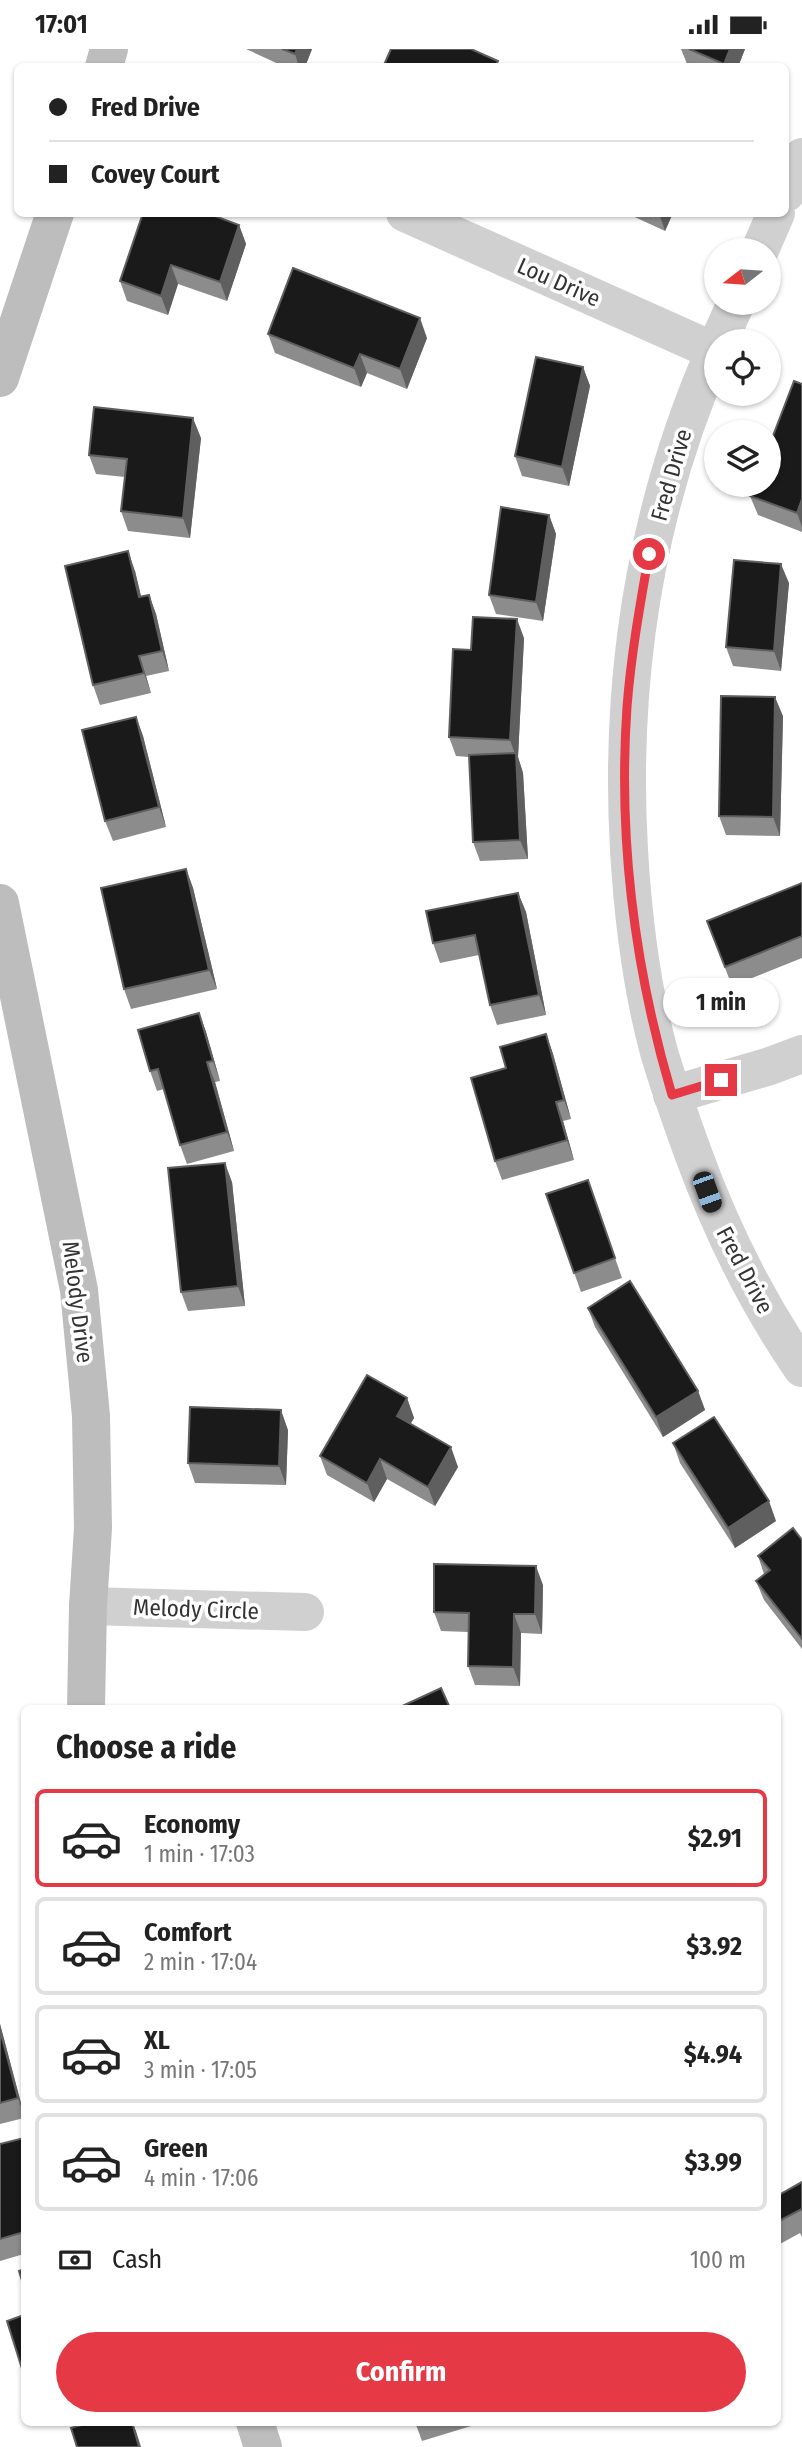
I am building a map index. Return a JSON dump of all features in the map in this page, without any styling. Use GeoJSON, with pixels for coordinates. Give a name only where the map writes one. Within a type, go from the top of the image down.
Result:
{"type":"FeatureCollection","features":[{"type":"Feature","properties":{"kind":"street"},"geometry":{"type":"LineString","coordinates":[[789,186],[802,157]]}},
{"type":"Feature","properties":{"kind":"street"},"geometry":{"type":"LineString","coordinates":[[0,378],[54,217]]}},
{"type":"Feature","properties":{"kind":"street","name":"Lou Drive"},"geometry":{"type":"LineString","coordinates":[[414,217],[704,342]]}},
{"type":"Feature","properties":{"kind":"street"},"geometry":{"type":"LineString","coordinates":[[765,238],[774,217]]}},
{"type":"Feature","properties":{"kind":"street","name":"Fred Drive"},"geometry":{"type":"LineString","coordinates":[[704,376],[685,423],[667,480],[640,605],[627,707],[625,783],[632,898],[642,974],[658,1049],[672,1095],[716,1216],[750,1286],[802,1368]]}},
{"type":"Feature","properties":{"kind":"street","name":"Melody Drive"},"geometry":{"type":"LineString","coordinates":[[0,903],[79,1290],[91,1416],[93,1528],[86,1705]]}},
{"type":"Feature","properties":{"kind":"street"},"geometry":{"type":"LineString","coordinates":[[672,1095],[802,1054]]}},
{"type":"Feature","properties":{"kind":"street","name":"Melody Circle"},"geometry":{"type":"LineString","coordinates":[[88,1606],[305,1612]]}},
{"type":"Feature","properties":{"kind":"street"},"geometry":{"type":"LineString","coordinates":[[256,2426],[262,2447]]}},
{"type":"Feature","properties":{"kind":"building"},"geometry":{"type":"Polygon","coordinates":[[[282,49],[297,49],[295,54],[282,49]]]}},
{"type":"Feature","properties":{"kind":"building"},"geometry":{"type":"Polygon","coordinates":[[[391,49],[471,49],[498,61],[497,63],[385,63],[391,49]]]}},
{"type":"Feature","properties":{"kind":"building"},"geometry":{"type":"Polygon","coordinates":[[[689,49],[730,49],[724,63],[689,49]]]}},
{"type":"Feature","properties":{"kind":"building"},"geometry":{"type":"Polygon","coordinates":[[[142,217],[218,217],[239,225],[220,282],[171,265],[161,296],[120,281],[142,217]]]}},
{"type":"Feature","properties":{"kind":"building"},"geometry":{"type":"Polygon","coordinates":[[[293,268],[420,318],[400,369],[360,354],[354,368],[268,334],[293,268]]]}},
{"type":"Feature","properties":{"kind":"building"},"geometry":{"type":"Polygon","coordinates":[[[536,357],[583,367],[562,467],[515,456],[536,357]]]}},
{"type":"Feature","properties":{"kind":"building"},"geometry":{"type":"Polygon","coordinates":[[[794,381],[802,384],[802,499],[797,513],[753,497],[781,497],[779,420],[794,381]]]}},
{"type":"Feature","properties":{"kind":"building"},"geometry":{"type":"Polygon","coordinates":[[[94,407],[193,418],[183,518],[121,511],[127,459],[89,455],[94,407]]]}},
{"type":"Feature","properties":{"kind":"building"},"geometry":{"type":"Polygon","coordinates":[[[501,507],[549,515],[536,602],[489,595],[501,507]]]}},
{"type":"Feature","properties":{"kind":"building"},"geometry":{"type":"Polygon","coordinates":[[[128,551],[139,597],[149,595],[162,651],[139,656],[144,673],[93,685],[65,566],[128,551]]]}},
{"type":"Feature","properties":{"kind":"building"},"geometry":{"type":"Polygon","coordinates":[[[734,560],[781,564],[774,651],[726,647],[734,560]]]}},
{"type":"Feature","properties":{"kind":"building"},"geometry":{"type":"Polygon","coordinates":[[[473,617],[517,619],[510,740],[449,737],[453,649],[471,650],[473,617]]]}},
{"type":"Feature","properties":{"kind":"building"},"geometry":{"type":"Polygon","coordinates":[[[721,696],[775,697],[773,817],[719,816],[721,696]]]}},
{"type":"Feature","properties":{"kind":"building"},"geometry":{"type":"Polygon","coordinates":[[[136,717],[159,807],[105,821],[82,730],[136,717]]]}},
{"type":"Feature","properties":{"kind":"building"},"geometry":{"type":"Polygon","coordinates":[[[516,753],[520,840],[473,842],[469,755],[516,753]]]}},
{"type":"Feature","properties":{"kind":"building"},"geometry":{"type":"Polygon","coordinates":[[[186,869],[209,970],[124,989],[101,888],[186,869]]]}},
{"type":"Feature","properties":{"kind":"building"},"geometry":{"type":"Polygon","coordinates":[[[802,883],[802,936],[725,967],[707,921],[802,883]]]}},
{"type":"Feature","properties":{"kind":"building"},"geometry":{"type":"Polygon","coordinates":[[[518,893],[539,995],[490,1005],[475,935],[433,943],[426,911],[518,893]]]}},
{"type":"Feature","properties":{"kind":"building"},"geometry":{"type":"Polygon","coordinates":[[[199,1013],[213,1061],[207,1062],[227,1132],[180,1145],[158,1069],[150,1071],[138,1030],[199,1013]]]}},
{"type":"Feature","properties":{"kind":"building"},"geometry":{"type":"Polygon","coordinates":[[[546,1034],[564,1100],[556,1102],[567,1140],[495,1161],[471,1078],[506,1068],[500,1047],[546,1034]]]}},
{"type":"Feature","properties":{"kind":"building"},"geometry":{"type":"Polygon","coordinates":[[[225,1163],[238,1286],[181,1292],[168,1168],[225,1163]]]}},
{"type":"Feature","properties":{"kind":"building"},"geometry":{"type":"Polygon","coordinates":[[[588,1180],[615,1258],[574,1273],[546,1194],[588,1180]]]}},
{"type":"Feature","properties":{"kind":"building"},"geometry":{"type":"Polygon","coordinates":[[[630,1281],[698,1391],[656,1417],[588,1308],[630,1281]]]}},
{"type":"Feature","properties":{"kind":"building"},"geometry":{"type":"Polygon","coordinates":[[[367,1375],[407,1398],[397,1416],[451,1447],[428,1487],[380,1459],[367,1483],[320,1456],[367,1375]]]}},
{"type":"Feature","properties":{"kind":"building"},"geometry":{"type":"Polygon","coordinates":[[[190,1407],[281,1410],[279,1466],[188,1463],[190,1407]]]}},
{"type":"Feature","properties":{"kind":"building"},"geometry":{"type":"Polygon","coordinates":[[[714,1417],[769,1501],[728,1528],[673,1443],[714,1417]]]}},
{"type":"Feature","properties":{"kind":"building"},"geometry":{"type":"Polygon","coordinates":[[[793,1528],[802,1540],[802,1639],[756,1581],[770,1570],[758,1556],[793,1528]]]}},
{"type":"Feature","properties":{"kind":"building"},"geometry":{"type":"Polygon","coordinates":[[[434,1564],[536,1566],[535,1614],[514,1614],[513,1667],[468,1666],[469,1613],[434,1612],[434,1564]]]}},
{"type":"Feature","properties":{"kind":"building"},"geometry":{"type":"Polygon","coordinates":[[[441,1688],[449,1705],[404,1705],[441,1688]]]}},
{"type":"Feature","properties":{"kind":"building"},"geometry":{"type":"Polygon","coordinates":[[[0,2030],[18,2098],[0,2103],[0,2030]]]}},
{"type":"Feature","properties":{"kind":"building"},"geometry":{"type":"Polygon","coordinates":[[[21,2139],[21,2233],[0,2239],[0,2144],[21,2139]]]}},
{"type":"Feature","properties":{"kind":"building"},"geometry":{"type":"Polygon","coordinates":[[[802,2182],[802,2209],[781,2220],[781,2194],[802,2182]]]}},
{"type":"Feature","properties":{"kind":"building"},"geometry":{"type":"Polygon","coordinates":[[[21,2316],[21,2365],[7,2321],[21,2316]]]}},
{"type":"Feature","properties":{"kind":"building"},"geometry":{"type":"Polygon","coordinates":[[[133,2426],[139,2447],[77,2447],[71,2428],[133,2426]]]}},
{"type":"Feature","properties":{"kind":"route"},"geometry":{"type":"LineString","coordinates":[[649,554],[627,707],[625,783],[632,898],[642,974],[658,1049],[672,1095],[721,1080]]}}]}
